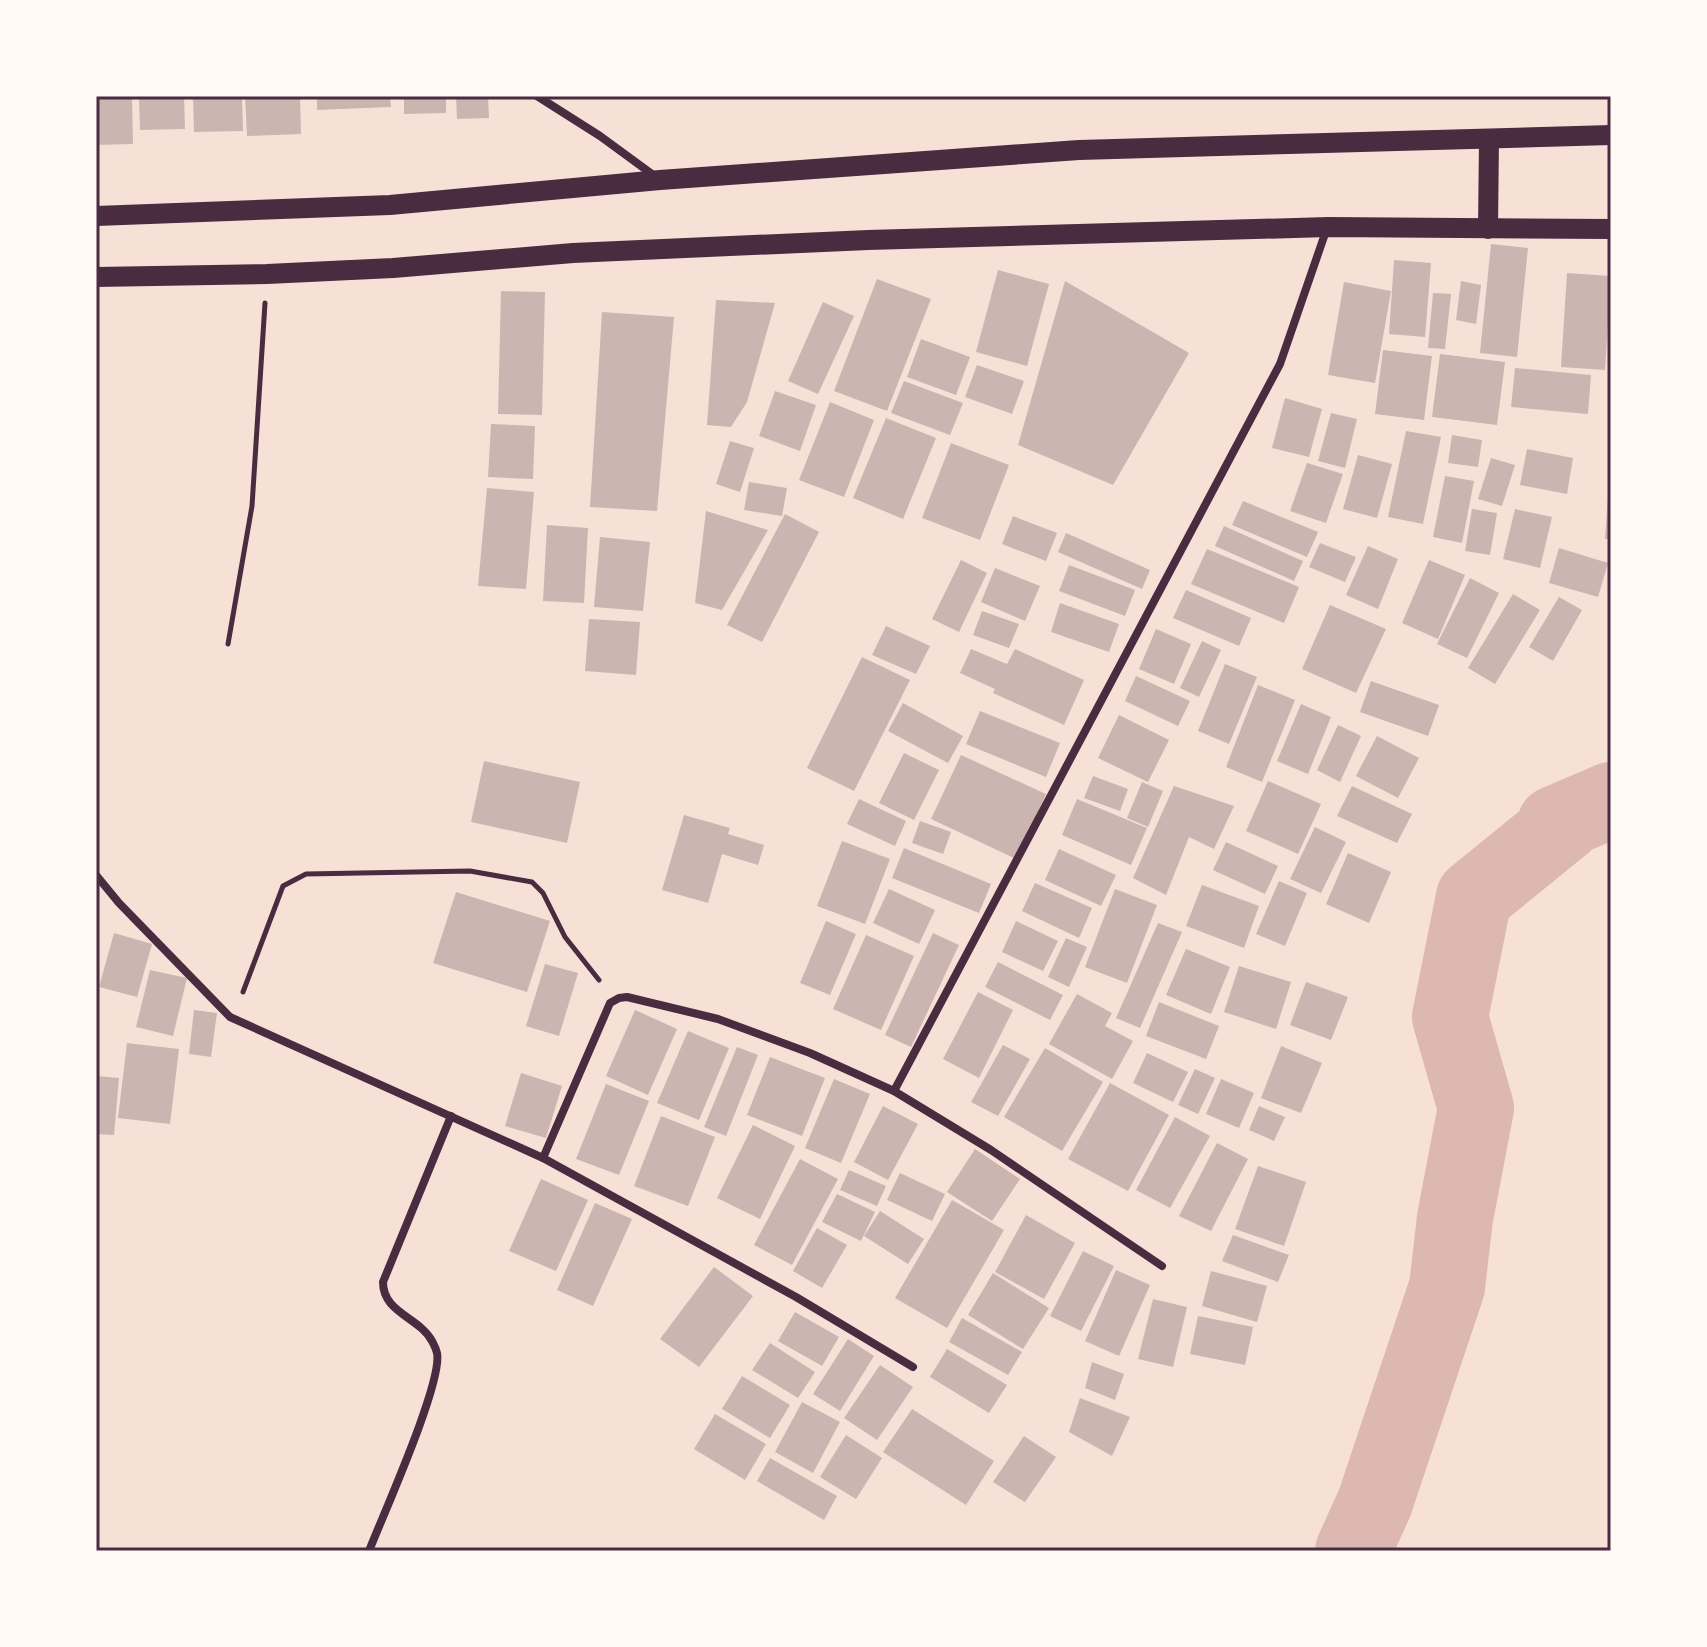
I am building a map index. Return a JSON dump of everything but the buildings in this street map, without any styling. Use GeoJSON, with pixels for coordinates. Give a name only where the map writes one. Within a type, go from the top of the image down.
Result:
{"type":"FeatureCollection","features":[{"type":"Feature","properties":{"kind":"main road"},"geometry":{"type":"LineString","coordinates":[[96,216],[390,205],[660,180],[1079,150],[1611,135]]}},
{"type":"Feature","properties":{"kind":"main road"},"geometry":{"type":"LineString","coordinates":[[1488,229],[1489,139]]}},
{"type":"Feature","properties":{"kind":"main road"},"geometry":{"type":"LineString","coordinates":[[96,277],[393,268],[573,253],[852,240],[1328,227],[1611,229]]}},
{"type":"Feature","properties":{"kind":"street"},"geometry":{"type":"LineString","coordinates":[[537,96],[600,136],[660,180]]}},
{"type":"Feature","properties":{"kind":"street"},"geometry":{"type":"LineString","coordinates":[[894,1091],[1280,364],[1328,227]]}},
{"type":"Feature","properties":{"kind":"street"},"geometry":{"type":"LineString","coordinates":[[96,875],[119,903],[230,1017],[543,1158],[796,1297],[913,1367]]}},
{"type":"Feature","properties":{"kind":"street"},"geometry":{"type":"LineString","coordinates":[[543,1158],[613,1000],[627,997],[718,1019],[810,1053],[894,1091],[991,1150],[1162,1266]]}},
{"type":"Feature","properties":{"kind":"street"},"geometry":{"type":"LineString","coordinates":[[369,1551],[429,1397],[437,1359],[432,1339],[388,1301],[383,1282],[451,1116]]}},
{"type":"Feature","properties":{"kind":"path"},"geometry":{"type":"LineString","coordinates":[[228,644],[252,506],[267,274]]}},
{"type":"Feature","properties":{"kind":"path"},"geometry":{"type":"LineString","coordinates":[[200,986],[244,992],[283,886],[306,874],[470,871],[532,882],[543,893],[565,937],[613,1000]]}},
{"type":"Feature","properties":{"kind":"waterway"},"geometry":{"type":"LineString","coordinates":[[1353,1551],[1375,1502],[1447,1287],[1455,1218],[1476,1108],[1450,1017],[1474,897],[1565,823],[1555,824],[1611,800]]}}]}
